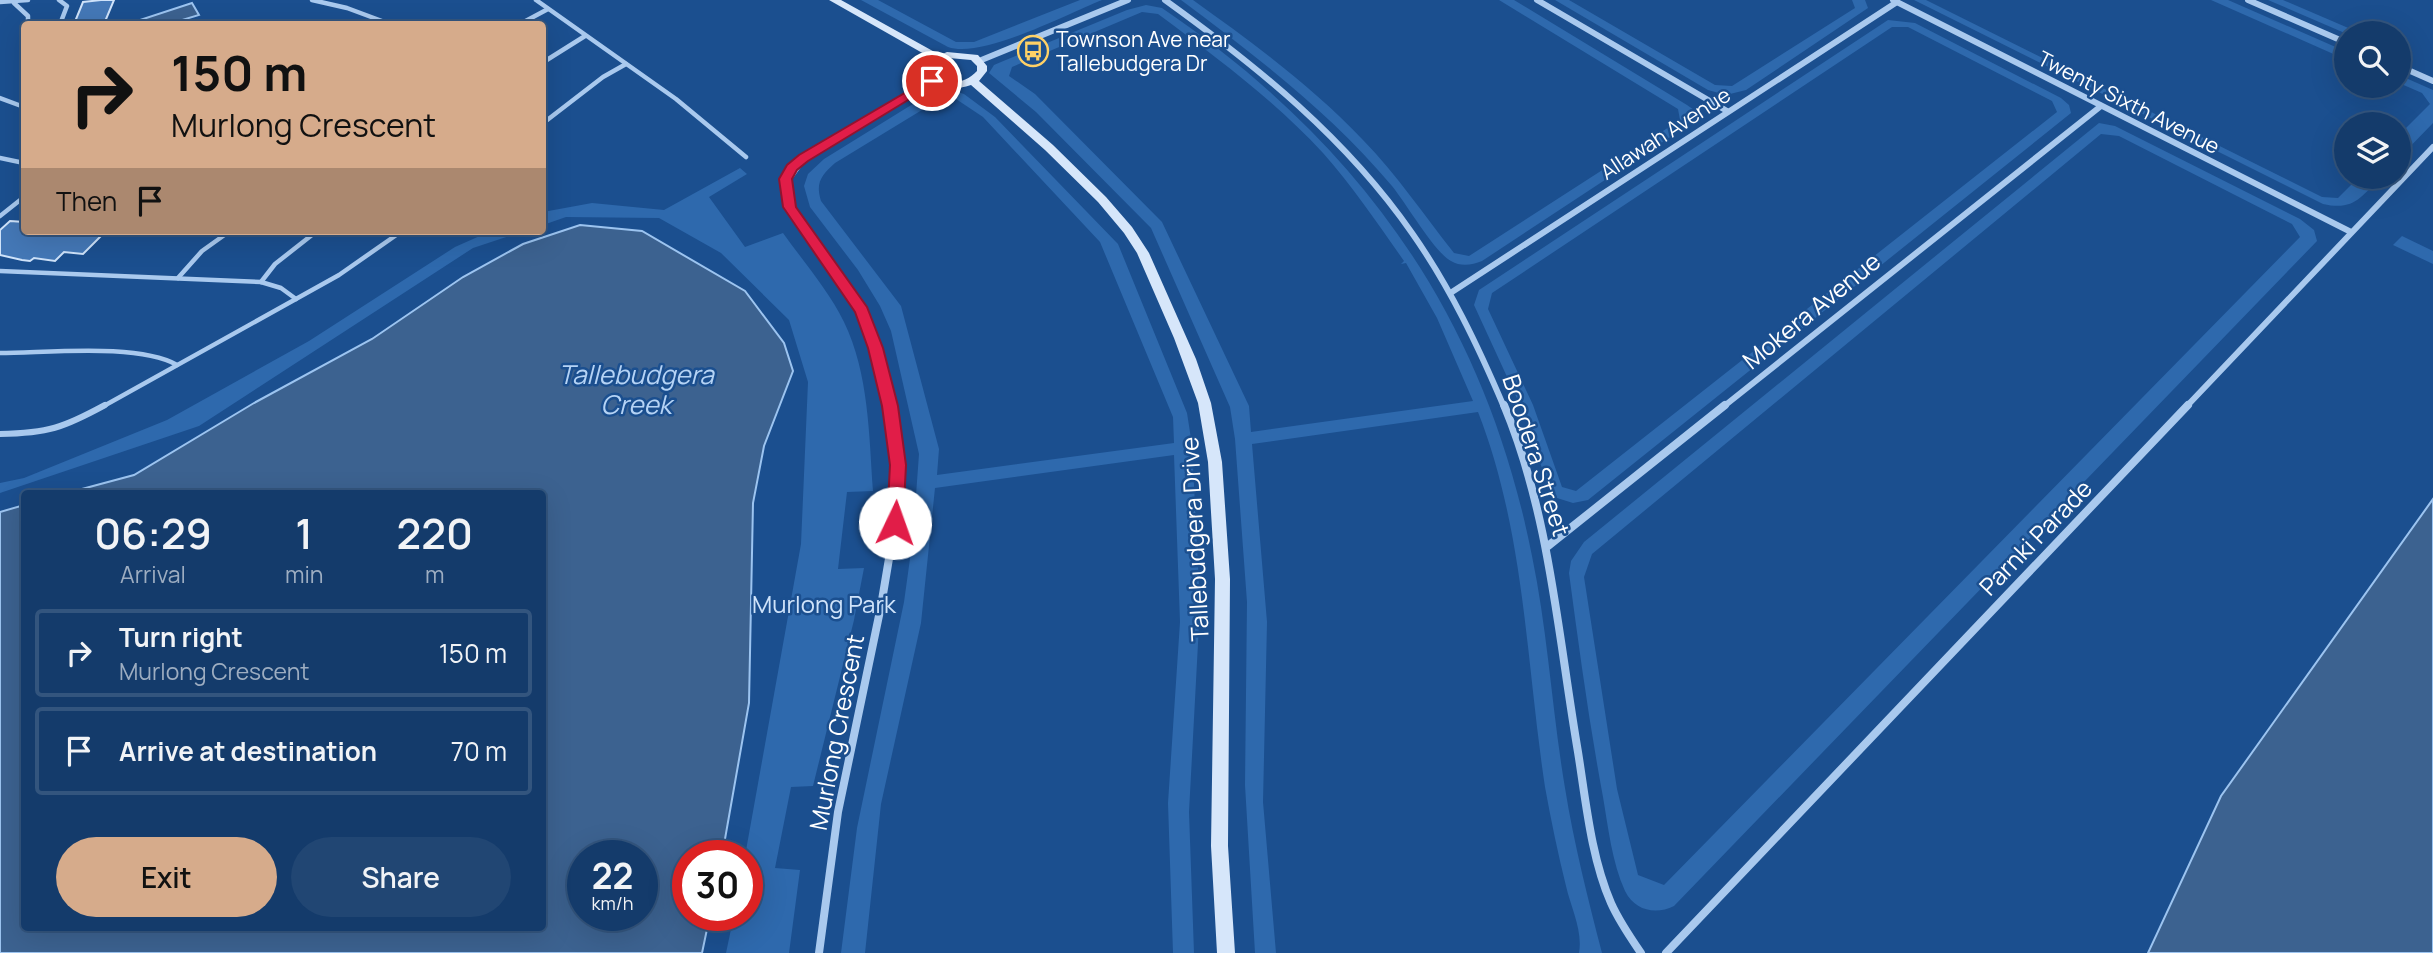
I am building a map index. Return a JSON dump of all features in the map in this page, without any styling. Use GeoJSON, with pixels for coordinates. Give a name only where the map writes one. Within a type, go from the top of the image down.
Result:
{"type":"FeatureCollection","features":[{"type":"Feature","properties":{"kind":"street"},"geometry":{"type":"LineString","coordinates":[[834,0],[939,58]]}},
{"type":"Feature","properties":{"kind":"street"},"geometry":{"type":"LineString","coordinates":[[979,61],[1128,0]]}},
{"type":"Feature","properties":{"kind":"street","name":"Boodera Street"},"geometry":{"type":"LineString","coordinates":[[1165,0],[1255,67],[1325,130],[1374,184],[1452,292],[1504,403],[1537,500],[1548,547],[1574,737],[1600,870],[1610,901],[1641,953]]}},
{"type":"Feature","properties":{"kind":"street"},"geometry":{"type":"LineString","coordinates":[[1537,0],[1727,111]]}},
{"type":"Feature","properties":{"kind":"street"},"geometry":{"type":"LineString","coordinates":[[2248,0],[2334,37]]}},
{"type":"Feature","properties":{"kind":"street","name":"Allawah Avenue"},"geometry":{"type":"LineString","coordinates":[[1452,292],[1895,1]]}},
{"type":"Feature","properties":{"kind":"street","name":"Twenty Sixth Avenue"},"geometry":{"type":"LineString","coordinates":[[1895,1],[2351,232]]}},
{"type":"Feature","properties":{"kind":"street"},"geometry":{"type":"LineString","coordinates":[[957,54],[974,57],[979,61],[982,71],[972,81],[947,86],[932,81],[928,76],[928,66],[939,58],[957,54]]}},
{"type":"Feature","properties":{"kind":"street"},"geometry":{"type":"LineString","coordinates":[[2411,71],[2433,81]]}},
{"type":"Feature","properties":{"kind":"street","name":"Murlong Crescent"},"geometry":{"type":"LineString","coordinates":[[820,953],[838,812],[881,606],[895,523],[898,465],[890,406],[862,311],[789,207],[786,179],[791,168],[804,158],[932,81]]}},
{"type":"Feature","properties":{"kind":"street","name":"Tallebudgera Drive"},"geometry":{"type":"LineString","coordinates":[[972,81],[1016,115],[1108,206],[1132,235],[1143,253],[1202,396],[1216,463],[1222,561],[1223,657],[1218,781],[1226,953]]}},
{"type":"Feature","properties":{"kind":"street","name":"Mokera Avenue"},"geometry":{"type":"LineString","coordinates":[[1548,547],[2101,106]]}},
{"type":"Feature","properties":{"kind":"street","name":"Parnki Parade"},"geometry":{"type":"LineString","coordinates":[[1666,953],[2433,147]]}},
{"type":"Feature","properties":{"kind":"lane"},"geometry":{"type":"LineString","coordinates":[[0,2],[15,3],[27,0]]}},
{"type":"Feature","properties":{"kind":"lane"},"geometry":{"type":"LineString","coordinates":[[59,0],[67,6],[62,19]]}},
{"type":"Feature","properties":{"kind":"lane"},"geometry":{"type":"LineString","coordinates":[[312,0],[327,1],[384,21]]}},
{"type":"Feature","properties":{"kind":"lane"},"geometry":{"type":"LineString","coordinates":[[537,0],[676,99],[747,157]]}},
{"type":"Feature","properties":{"kind":"lane"},"geometry":{"type":"LineString","coordinates":[[15,3],[28,16],[28,21]]}},
{"type":"Feature","properties":{"kind":"lane"},"geometry":{"type":"LineString","coordinates":[[526,21],[548,9]]}},
{"type":"Feature","properties":{"kind":"lane"},"geometry":{"type":"LineString","coordinates":[[546,60],[585,36]]}},
{"type":"Feature","properties":{"kind":"lane"},"geometry":{"type":"LineString","coordinates":[[546,121],[603,77],[626,64]]}},
{"type":"Feature","properties":{"kind":"lane"},"geometry":{"type":"LineString","coordinates":[[0,98],[21,106]]}},
{"type":"Feature","properties":{"kind":"lane"},"geometry":{"type":"LineString","coordinates":[[0,158],[21,162]]}},
{"type":"Feature","properties":{"kind":"lane"},"geometry":{"type":"LineString","coordinates":[[2,213],[21,199]]}},
{"type":"Feature","properties":{"kind":"lane"},"geometry":{"type":"LineString","coordinates":[[178,278],[202,251],[224,235]]}},
{"type":"Feature","properties":{"kind":"lane"},"geometry":{"type":"LineString","coordinates":[[261,282],[275,264],[312,235]]}},
{"type":"Feature","properties":{"kind":"lane"},"geometry":{"type":"LineString","coordinates":[[0,434],[39,433],[58,429],[296,299],[357,264],[397,235]]}},
{"type":"Feature","properties":{"kind":"lane"},"geometry":{"type":"LineString","coordinates":[[0,271],[261,282],[281,288],[296,299]]}},
{"type":"Feature","properties":{"kind":"lane"},"geometry":{"type":"LineString","coordinates":[[0,353],[138,352],[162,356],[177,365]]}},
{"type":"Feature","properties":{"kind":"green space"},"geometry":{"type":"Polygon","coordinates":[[[861,0],[878,0],[956,42],[974,42],[1080,0],[1102,0],[1025,33],[981,47],[963,49],[948,47],[861,0]]]}},
{"type":"Feature","properties":{"kind":"green space"},"geometry":{"type":"Polygon","coordinates":[[[1181,0],[1193,0],[1260,49],[1344,120],[1387,167],[1454,253],[1469,256],[1680,120],[1678,109],[1499,0],[1514,0],[1687,105],[1694,110],[1696,120],[1482,261],[1459,264],[1444,256],[1392,186],[1344,134],[1265,65],[1181,0]]]}},
{"type":"Feature","properties":{"kind":"green space"},"geometry":{"type":"Polygon","coordinates":[[[1555,0],[1569,0],[1715,85],[1732,86],[1855,8],[1852,0],[1865,0],[1868,8],[1746,90],[1726,95],[1708,90],[1555,0]]]}},
{"type":"Feature","properties":{"kind":"green space"},"geometry":{"type":"Polygon","coordinates":[[[1914,0],[1926,0],[2322,197],[2338,198],[2347,189],[2369,189],[2350,204],[2323,204],[1914,0]]]}},
{"type":"Feature","properties":{"kind":"green space"},"geometry":{"type":"Polygon","coordinates":[[[2211,0],[2228,0],[2334,46],[2334,54],[2211,0]]]}},
{"type":"Feature","properties":{"kind":"green space"},"geometry":{"type":"Polygon","coordinates":[[[2268,0],[2283,0],[2334,22],[2334,28],[2268,0]]]}},
{"type":"Feature","properties":{"kind":"green space"},"geometry":{"type":"Polygon","coordinates":[[[1146,5],[1162,8],[1233,61],[1298,118],[1355,178],[1404,244],[1447,314],[1482,389],[1511,470],[1532,556],[1569,809],[1602,953],[1579,953],[1578,928],[1563,874],[1545,787],[1515,550],[1494,457],[1478,412],[1252,444],[1267,622],[1263,802],[1276,953],[1255,953],[1245,785],[1247,602],[1235,439],[1230,407],[1151,228],[1036,112],[989,73],[994,65],[1127,10],[1146,5]],[[1142,12],[1012,67],[1009,76],[1035,94],[1162,222],[1249,406],[1251,432],[1473,401],[1437,318],[1406,263],[1401,264],[1404,261],[1334,166],[1265,97],[1158,14],[1142,12]]]}},
{"type":"Feature","properties":{"kind":"green space"},"geometry":{"type":"Polygon","coordinates":[[[1888,20],[1915,23],[2061,98],[2069,105],[2071,113],[1588,500],[1573,503],[1557,498],[1550,491],[1520,405],[1474,305],[1479,290],[1888,20]],[[1892,27],[1492,293],[1488,309],[1533,405],[1562,487],[1576,491],[2057,112],[2052,101],[1908,27],[1892,27]]]}},
{"type":"Feature","properties":{"kind":"green space"},"geometry":{"type":"Polygon","coordinates":[[[2411,80],[2433,90],[2433,123],[2411,146],[2411,123],[2430,104],[2422,93],[2411,88],[2411,80]]]}},
{"type":"Feature","properties":{"kind":"green space"},"geometry":{"type":"Polygon","coordinates":[[[951,90],[964,94],[995,117],[1118,244],[1187,413],[1192,445],[1200,606],[1189,812],[1194,953],[1173,953],[1168,803],[1180,622],[1174,455],[935,488],[921,623],[881,804],[865,953],[841,953],[857,828],[904,602],[913,537],[919,454],[891,331],[880,306],[858,270],[810,207],[804,186],[808,174],[824,159],[929,94],[951,90]],[[940,99],[835,163],[823,175],[819,184],[821,201],[901,306],[939,449],[937,475],[1174,443],[1173,417],[1100,242],[983,117],[956,99],[940,99]]]}},
{"type":"Feature","properties":{"kind":"green space"},"geometry":{"type":"Polygon","coordinates":[[[2099,123],[2115,126],[2300,219],[2314,230],[2317,241],[1674,906],[1667,909],[1646,909],[1634,903],[1625,891],[1614,857],[1589,713],[1569,573],[1571,561],[1584,542],[2099,123]],[[2101,134],[1592,554],[1584,577],[1617,789],[1638,875],[1664,885],[2300,237],[2292,224],[2119,136],[2101,134]]]}},
{"type":"Feature","properties":{"kind":"green space","name":"Murlong Park"},"geometry":{"type":"Polygon","coordinates":[[[740,168],[747,174],[709,197],[745,247],[783,233],[838,310],[859,362],[869,426],[873,491],[847,492],[838,569],[864,568],[854,620],[813,786],[791,787],[775,868],[800,870],[789,953],[726,953],[731,931],[763,931],[763,840],[748,840],[801,544],[808,382],[789,320],[721,253],[659,218],[566,217],[546,224],[546,211],[592,203],[664,210],[740,168]]]}},
{"type":"Feature","properties":{"kind":"green space"},"geometry":{"type":"Polygon","coordinates":[[[482,235],[512,235],[473,248],[199,426],[0,493],[0,483],[24,478],[167,420],[309,341],[455,247],[482,235]]]}},
{"type":"Feature","properties":{"kind":"green space"},"geometry":{"type":"Polygon","coordinates":[[[2402,236],[2433,251],[2433,264],[2393,245],[2402,236]]]}},
{"type":"Feature","properties":{"kind":"water"},"geometry":{"type":"Polygon","coordinates":[[[192,3],[199,15],[179,21],[140,20],[192,3]]]}},
{"type":"Feature","properties":{"kind":"water","name":"Tallebudgera Creek"},"geometry":{"type":"Polygon","coordinates":[[[580,225],[642,231],[745,291],[784,343],[793,371],[764,446],[753,503],[749,703],[725,840],[672,840],[672,931],[707,931],[702,953],[0,953],[0,512],[21,506],[21,931],[546,931],[546,490],[78,490],[134,475],[254,403],[372,339],[463,277],[523,244],[580,225]]]}},
{"type":"Feature","properties":{"kind":"water"},"geometry":{"type":"Polygon","coordinates":[[[2433,499],[2433,953],[2148,953],[2221,796],[2433,499]]]}},
{"type":"Feature","properties":{"kind":"building"},"geometry":{"type":"Polygon","coordinates":[[[114,0],[105,21],[75,21],[83,2],[114,0]]]}},
{"type":"Feature","properties":{"kind":"building"},"geometry":{"type":"Polygon","coordinates":[[[10,221],[21,222],[21,235],[102,235],[83,254],[64,252],[55,261],[34,258],[30,261],[0,255],[0,230],[10,221]]]}},
{"type":"Feature","properties":{"kind":"place","name":"Townson Ave near Tallebudgera Dr"},"geometry":{"type":"Point","coordinates":[1033,51]}},
{"type":"Feature","properties":{"kind":"route"},"geometry":{"type":"LineString","coordinates":[[895,523],[898,465],[890,406],[875,348],[862,311],[789,207],[785,192],[786,179],[791,168],[804,158],[932,81]]}}]}
